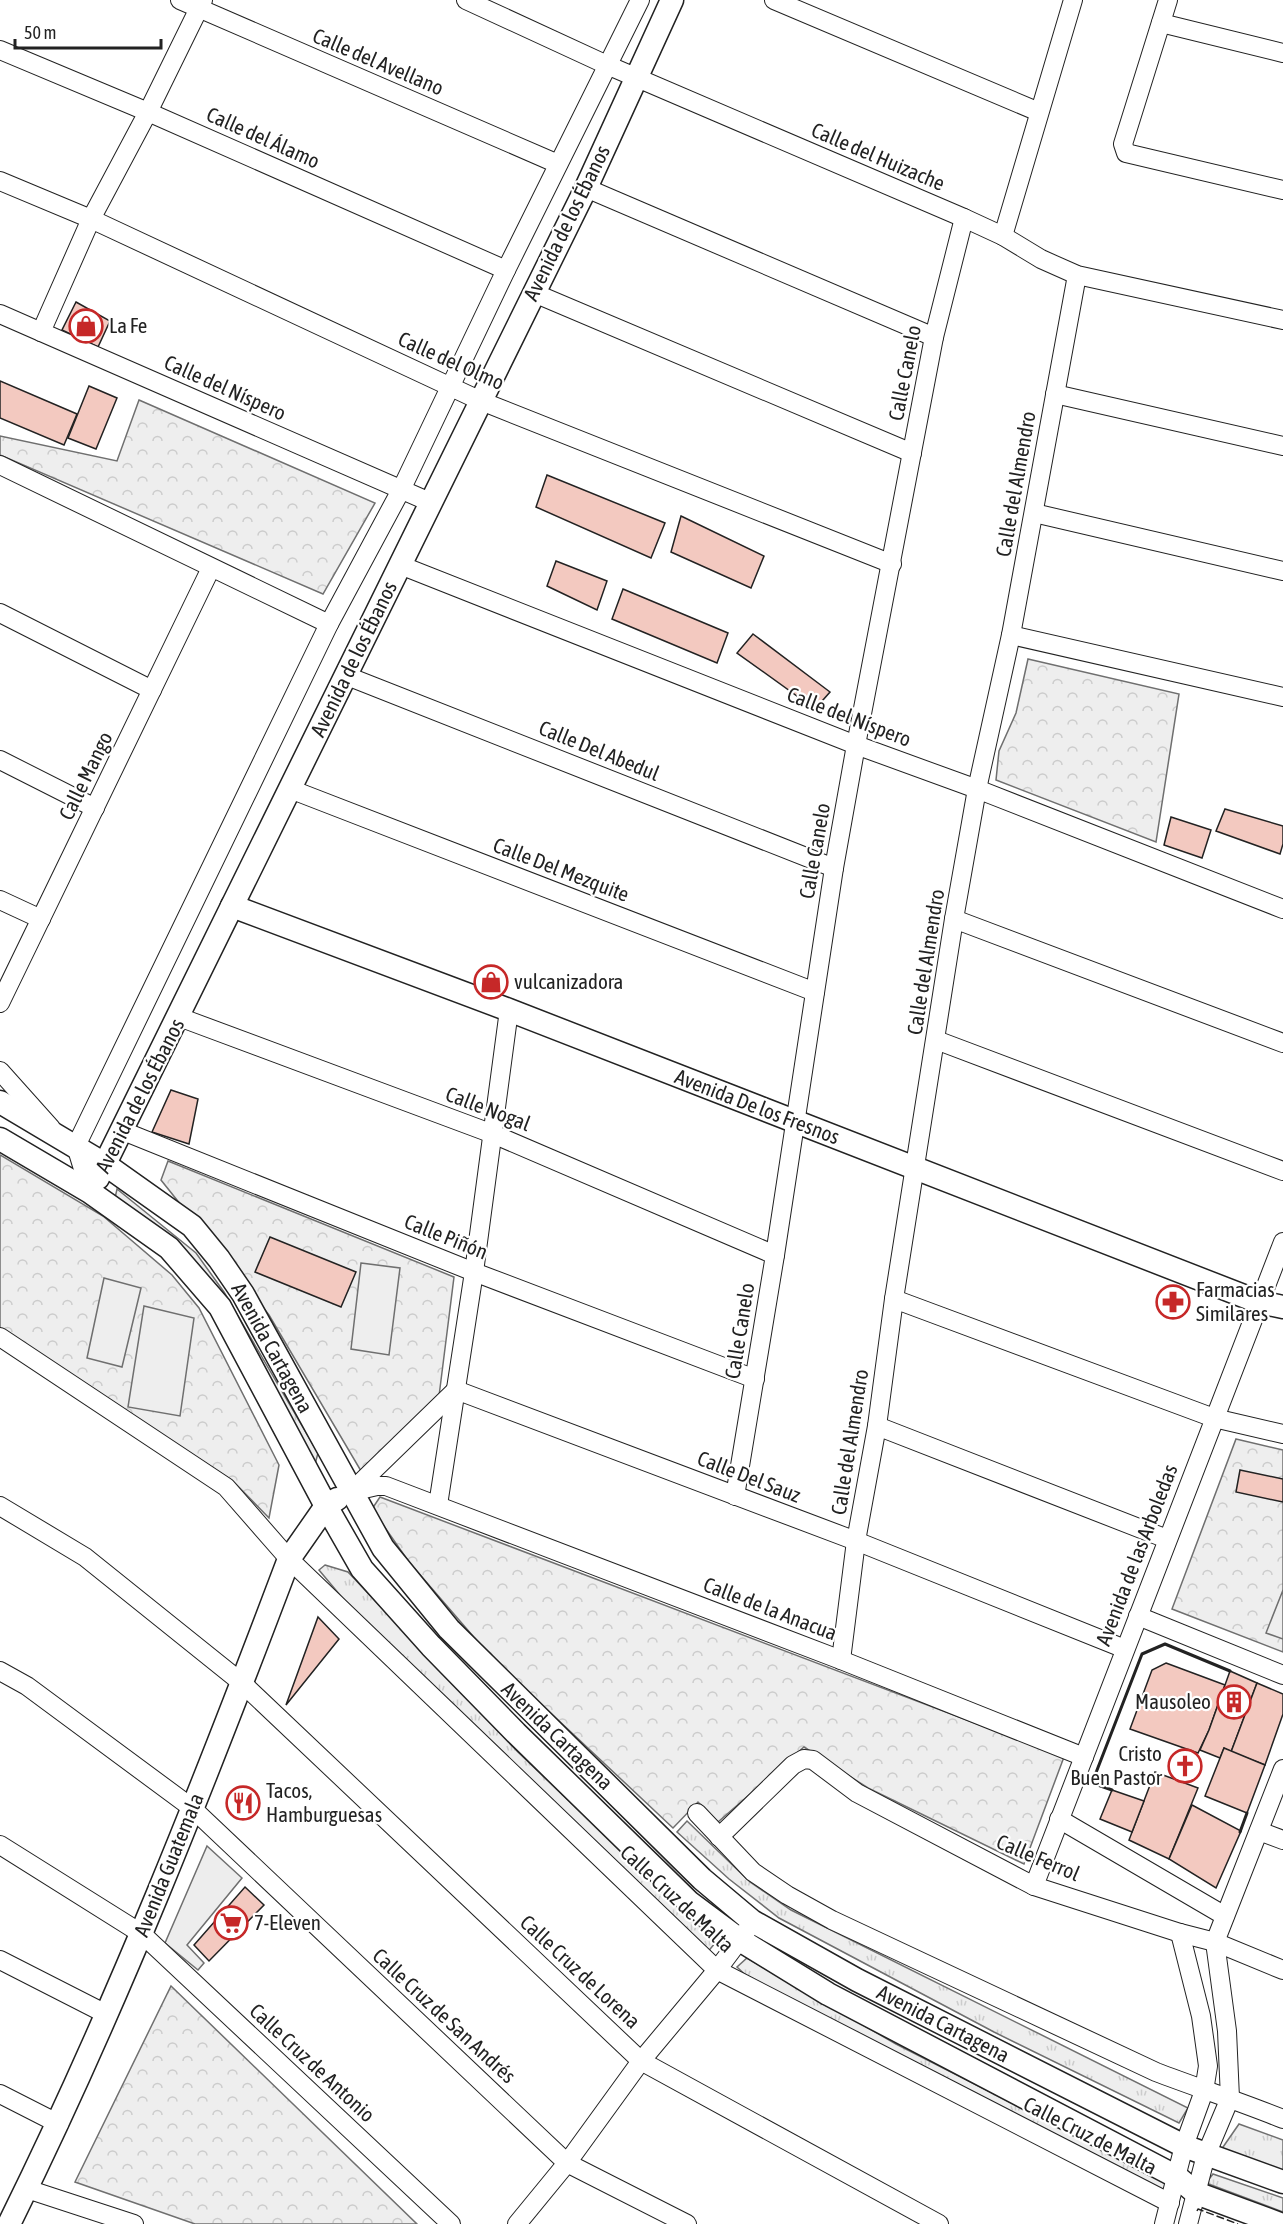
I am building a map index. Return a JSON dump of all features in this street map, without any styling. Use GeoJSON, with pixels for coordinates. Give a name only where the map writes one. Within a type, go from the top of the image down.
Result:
{"type":"FeatureCollection","features":[{"type":"Feature","properties":{"kind":"street","name":"Calle del Avellano"},"geometry":{"type":"LineString","coordinates":[[180,0],[201,4],[558,164]]}},
{"type":"Feature","properties":{"kind":"street","name":"Calle del Huizache"},"geometry":{"type":"LineString","coordinates":[[466,0],[636,78],[964,218],[1003,236],[1041,259],[1077,274],[1283,320]]}},
{"type":"Feature","properties":{"kind":"street","name":"Avenida de los Ébanos"},"geometry":{"type":"LineString","coordinates":[[90,1192],[76,1146],[329,624],[401,490],[506,270],[640,0]]}},
{"type":"Feature","properties":{"kind":"street","name":"Avenida de los Ébanos"},"geometry":{"type":"LineString","coordinates":[[90,1192],[123,1131],[586,188],[672,0]]}},
{"type":"Feature","properties":{"kind":"street"},"geometry":{"type":"LineString","coordinates":[[774,0],[1039,112]]}},
{"type":"Feature","properties":{"kind":"street"},"geometry":{"type":"LineString","coordinates":[[1003,236],[1072,0]]}},
{"type":"Feature","properties":{"kind":"street"},"geometry":{"type":"LineString","coordinates":[[1168,0],[1123,144],[1126,153],[1283,190]]}},
{"type":"Feature","properties":{"kind":"street"},"geometry":{"type":"LineString","coordinates":[[41,332],[91,219],[148,112],[201,4]]}},
{"type":"Feature","properties":{"kind":"street"},"geometry":{"type":"LineString","coordinates":[[1161,23],[1283,53]]}},
{"type":"Feature","properties":{"kind":"street","name":"Calle del Álamo"},"geometry":{"type":"LineString","coordinates":[[0,50],[148,112],[506,270]]}},
{"type":"Feature","properties":{"kind":"street","name":"Calle del Olmo"},"geometry":{"type":"LineString","coordinates":[[0,181],[91,219],[482,401],[892,564]]}},
{"type":"Feature","properties":{"kind":"street"},"geometry":{"type":"LineString","coordinates":[[586,188],[934,337]]}},
{"type":"Feature","properties":{"kind":"street","name":"Calle Canelo"},"geometry":{"type":"LineString","coordinates":[[735,1496],[796,1123],[834,868],[856,745],[934,337],[964,218]]}},
{"type":"Feature","properties":{"kind":"street","name":"Calle del Almendro"},"geometry":{"type":"LineString","coordinates":[[841,1660],[856,1542],[877,1426],[894,1299],[954,919],[977,789],[1011,635],[1077,274]]}},
{"type":"Feature","properties":{"kind":"street"},"geometry":{"type":"LineString","coordinates":[[534,293],[912,453]]}},
{"type":"Feature","properties":{"kind":"street","name":"Calle del Níspero"},"geometry":{"type":"LineString","coordinates":[[0,314],[432,503]]}},
{"type":"Feature","properties":{"kind":"street"},"geometry":{"type":"LineString","coordinates":[[1055,394],[1283,446]]}},
{"type":"Feature","properties":{"kind":"street"},"geometry":{"type":"LineString","coordinates":[[0,465],[329,624]]}},
{"type":"Feature","properties":{"kind":"street"},"geometry":{"type":"LineString","coordinates":[[1034,513],[1283,571]]}},
{"type":"Feature","properties":{"kind":"street","name":"Calle del Níspero"},"geometry":{"type":"LineString","coordinates":[[400,565],[856,745],[977,789],[1283,909]]}},
{"type":"Feature","properties":{"kind":"street","name":"Calle Mango"},"geometry":{"type":"LineString","coordinates":[[0,1003],[212,568]]}},
{"type":"Feature","properties":{"kind":"street"},"geometry":{"type":"LineString","coordinates":[[0,613],[152,690]]}},
{"type":"Feature","properties":{"kind":"street"},"geometry":{"type":"LineString","coordinates":[[1011,635],[1283,697]]}},
{"type":"Feature","properties":{"kind":"street","name":"Calle Del Abedul"},"geometry":{"type":"LineString","coordinates":[[346,676],[834,868]]}},
{"type":"Feature","properties":{"kind":"street"},"geometry":{"type":"LineString","coordinates":[[0,760],[95,808]]}},
{"type":"Feature","properties":{"kind":"street","name":"Calle Del Mezquite"},"geometry":{"type":"LineString","coordinates":[[290,789],[815,992]]}},
{"type":"Feature","properties":{"kind":"street"},"geometry":{"type":"LineString","coordinates":[[0,900],[41,920]]}},
{"type":"Feature","properties":{"kind":"street","name":"Avenida De los Fresnos"},"geometry":{"type":"LineString","coordinates":[[232,906],[509,1010],[1259,1302],[1283,1307]]}},
{"type":"Feature","properties":{"kind":"street"},"geometry":{"type":"LineString","coordinates":[[954,919],[1283,1043]]}},
{"type":"Feature","properties":{"kind":"street"},"geometry":{"type":"LineString","coordinates":[[438,1505],[474,1272],[509,1010]]}},
{"type":"Feature","properties":{"kind":"street","name":"Calle Nogal"},"geometry":{"type":"LineString","coordinates":[[179,1017],[493,1134],[775,1255]]}},
{"type":"Feature","properties":{"kind":"street"},"geometry":{"type":"LineString","coordinates":[[936,1040],[1283,1171]]}},
{"type":"Feature","properties":{"kind":"street"},"geometry":{"type":"LineString","coordinates":[[0,1071],[56,1133]]}},
{"type":"Feature","properties":{"kind":"street","name":"Avenida Cartagena"},"geometry":{"type":"LineString","coordinates":[[0,1102],[56,1133],[106,1165],[192,1226],[243,1294],[382,1548],[448,1629],[702,1879],[752,1921],[857,1980],[1184,2146],[1283,2182]]}},
{"type":"Feature","properties":{"kind":"street","name":"Calle Piñón"},"geometry":{"type":"LineString","coordinates":[[123,1131],[474,1272],[755,1379]]}},
{"type":"Feature","properties":{"kind":"street","name":"Avenida Cartagena"},"geometry":{"type":"LineString","coordinates":[[0,1138],[90,1192],[169,1248],[220,1307],[362,1569],[431,1646],[516,1733],[689,1902],[740,1940],[828,1994],[1177,2177],[1196,2193],[1280,2224]]}},
{"type":"Feature","properties":{"kind":"street","name":"Avenida de las Arboledas"},"geometry":{"type":"LineString","coordinates":[[1034,1886],[1283,1242]]}},
{"type":"Feature","properties":{"kind":"street"},"geometry":{"type":"LineString","coordinates":[[894,1299],[1214,1418],[1283,1434]]}},
{"type":"Feature","properties":{"kind":"street","name":"Calle Cruz de Malta"},"geometry":{"type":"LineString","coordinates":[[0,1337],[226,1487],[289,1559],[717,1970],[1170,2202]]}},
{"type":"Feature","properties":{"kind":"street"},"geometry":{"type":"LineString","coordinates":[[326,1506],[351,1492],[456,1390]]}},
{"type":"Feature","properties":{"kind":"street","name":"Calle Del Sauz"},"geometry":{"type":"LineString","coordinates":[[456,1390],[856,1542],[1125,1649]]}},
{"type":"Feature","properties":{"kind":"street"},"geometry":{"type":"LineString","coordinates":[[877,1426],[1167,1539]]}},
{"type":"Feature","properties":{"kind":"street","name":"Calle de la Anacua"},"geometry":{"type":"LineString","coordinates":[[351,1492],[386,1486],[841,1660],[1084,1757]]}},
{"type":"Feature","properties":{"kind":"street","name":"Calle Cruz de Lorena"},"geometry":{"type":"LineString","coordinates":[[0,1506],[86,1557],[242,1683],[641,2061],[939,2224]]}},
{"type":"Feature","properties":{"kind":"street","name":"Avenida Guatemala"},"geometry":{"type":"LineString","coordinates":[[9,2224],[59,2124],[142,1934],[289,1559],[326,1506]]}},
{"type":"Feature","properties":{"kind":"street"},"geometry":{"type":"LineString","coordinates":[[1138,1616],[1283,1675]]}},
{"type":"Feature","properties":{"kind":"street","name":"Calle Cruz de San Andrés"},"geometry":{"type":"LineString","coordinates":[[0,1671],[27,1686],[192,1808],[567,2163],[687,2224]]}},
{"type":"Feature","properties":{"kind":"street","name":"Calle Ferrol"},"geometry":{"type":"LineString","coordinates":[[719,1837],[793,1765],[804,1759],[813,1760],[857,1793],[1034,1886],[1215,1942],[1283,1970]]}},
{"type":"Feature","properties":{"kind":"street"},"geometry":{"type":"LineString","coordinates":[[1188,2224],[1206,2155],[1230,2098],[1227,2031],[1215,1942],[1283,1769]]}},
{"type":"Feature","properties":{"kind":"street"},"geometry":{"type":"LineString","coordinates":[[697,1813],[753,1872],[787,1895],[832,1920],[1156,2072],[1283,2119]]}},
{"type":"Feature","properties":{"kind":"street"},"geometry":{"type":"LineString","coordinates":[[1059,1819],[1225,1916]]}},
{"type":"Feature","properties":{"kind":"street"},"geometry":{"type":"LineString","coordinates":[[1259,1831],[1283,1840]]}},
{"type":"Feature","properties":{"kind":"street","name":"Calle Cruz de Antonio"},"geometry":{"type":"LineString","coordinates":[[0,1845],[142,1934],[451,2224]]}},
{"type":"Feature","properties":{"kind":"street"},"geometry":{"type":"LineString","coordinates":[[517,2224],[567,2163],[641,2061],[717,1970],[752,1921]]}},
{"type":"Feature","properties":{"kind":"street"},"geometry":{"type":"LineString","coordinates":[[1164,2224],[1184,2146],[1204,2091],[1208,2066],[1202,2016],[1180,1933]]}},
{"type":"Feature","properties":{"kind":"street"},"geometry":{"type":"LineString","coordinates":[[0,1960],[106,2014]]}},
{"type":"Feature","properties":{"kind":"street"},"geometry":{"type":"LineString","coordinates":[[0,2094],[59,2124]]}},
{"type":"Feature","properties":{"kind":"street"},"geometry":{"type":"LineString","coordinates":[[27,2189],[134,2224]]}},
{"type":"Feature","properties":{"kind":"street"},"geometry":{"type":"LineString","coordinates":[[1170,2202],[1196,2193]]}},
{"type":"Feature","properties":{"kind":"green space"},"geometry":{"type":"Polygon","coordinates":[[[139,400],[375,503],[323,594],[0,455],[0,436],[117,461],[139,400]]]}},
{"type":"Feature","properties":{"kind":"green space"},"geometry":{"type":"Polygon","coordinates":[[[1028,659],[1179,694],[1156,842],[996,780],[999,751],[1016,713],[1028,659]]]}},
{"type":"Feature","properties":{"kind":"green space"},"geometry":{"type":"Polygon","coordinates":[[[0,1155],[103,1216],[172,1275],[199,1308],[279,1465],[269,1518],[233,1481],[0,1329],[0,1155]]]}},
{"type":"Feature","properties":{"kind":"green space"},"geometry":{"type":"Polygon","coordinates":[[[168,1161],[454,1277],[439,1396],[361,1471],[269,1315],[161,1180],[168,1161]]]}},
{"type":"Feature","properties":{"kind":"green space"},"geometry":{"type":"Polygon","coordinates":[[[117,1189],[196,1253],[224,1292],[318,1453],[314,1468],[221,1305],[115,1198],[117,1189]]]}},
{"type":"Feature","properties":{"kind":"green space"},"geometry":{"type":"Polygon","coordinates":[[[361,1263],[400,1268],[389,1355],[351,1349],[361,1263]]]}},
{"type":"Feature","properties":{"kind":"green space"},"geometry":{"type":"Polygon","coordinates":[[[104,1278],[141,1288],[122,1367],[87,1358],[104,1278]]]}},
{"type":"Feature","properties":{"kind":"green space"},"geometry":{"type":"Polygon","coordinates":[[[144,1306],[194,1318],[180,1416],[128,1407],[144,1306]]]}},
{"type":"Feature","properties":{"kind":"green space"},"geometry":{"type":"Polygon","coordinates":[[[1236,1439],[1283,1450],[1283,1652],[1172,1609],[1236,1439]]]}},
{"type":"Feature","properties":{"kind":"green space"},"geometry":{"type":"Polygon","coordinates":[[[380,1497],[1064,1757],[1024,1864],[868,1788],[804,1747],[718,1822],[698,1802],[673,1828],[491,1657],[409,1562],[372,1509],[380,1497]]]}},
{"type":"Feature","properties":{"kind":"green space"},"geometry":{"type":"Polygon","coordinates":[[[325,1565],[348,1572],[518,1752],[716,1942],[706,1954],[345,1601],[319,1570],[325,1565]]]}},
{"type":"Feature","properties":{"kind":"green space"},"geometry":{"type":"Polygon","coordinates":[[[1283,1590],[1283,1639],[1266,1633],[1283,1590]]]}},
{"type":"Feature","properties":{"kind":"green space"},"geometry":{"type":"Polygon","coordinates":[[[687,1821],[750,1882],[791,1910],[1188,2108],[1179,2123],[994,2032],[779,1918],[729,1879],[677,1832],[687,1821]]]}},
{"type":"Feature","properties":{"kind":"green space"},"geometry":{"type":"Polygon","coordinates":[[[747,1958],[896,2044],[1169,2183],[1165,2194],[754,1983],[737,1967],[747,1958]]]}},
{"type":"Feature","properties":{"kind":"green space"},"geometry":{"type":"Polygon","coordinates":[[[171,1986],[417,2224],[195,2224],[75,2182],[171,1986]]]}},
{"type":"Feature","properties":{"kind":"green space"},"geometry":{"type":"Polygon","coordinates":[[[1239,2124],[1283,2140],[1283,2174],[1221,2150],[1239,2124]]]}},
{"type":"Feature","properties":{"kind":"green space"},"geometry":{"type":"Polygon","coordinates":[[[1213,2174],[1283,2198],[1283,2212],[1206,2183],[1213,2174]]]}},
{"type":"Feature","properties":{"kind":"shaded area"},"geometry":{"type":"Polygon","coordinates":[[[207,1846],[242,1878],[187,1945],[204,1963],[198,1970],[165,1943],[207,1846]]]}},
{"type":"Feature","properties":{"kind":"building","name":"La Fe"},"geometry":{"type":"Polygon","coordinates":[[[76,302],[110,321],[98,347],[62,330],[76,302]]]}},
{"type":"Feature","properties":{"kind":"building"},"geometry":{"type":"Polygon","coordinates":[[[0,381],[77,414],[64,445],[0,418],[0,381]]]}},
{"type":"Feature","properties":{"kind":"building"},"geometry":{"type":"Polygon","coordinates":[[[89,386],[117,398],[96,449],[68,438],[89,386]]]}},
{"type":"Feature","properties":{"kind":"building"},"geometry":{"type":"Polygon","coordinates":[[[547,475],[665,523],[651,558],[536,507],[547,475]]]}},
{"type":"Feature","properties":{"kind":"building"},"geometry":{"type":"Polygon","coordinates":[[[681,516],[764,556],[751,588],[671,552],[681,516]]]}},
{"type":"Feature","properties":{"kind":"building"},"geometry":{"type":"Polygon","coordinates":[[[556,561],[607,581],[597,610],[547,586],[556,561]]]}},
{"type":"Feature","properties":{"kind":"building"},"geometry":{"type":"Polygon","coordinates":[[[623,589],[728,633],[717,663],[612,619],[623,589]]]}},
{"type":"Feature","properties":{"kind":"building"},"geometry":{"type":"Polygon","coordinates":[[[753,634],[830,692],[815,709],[737,653],[753,634]]]}},
{"type":"Feature","properties":{"kind":"building"},"geometry":{"type":"Polygon","coordinates":[[[1225,809],[1283,826],[1283,844],[1280,854],[1216,831],[1225,809]]]}},
{"type":"Feature","properties":{"kind":"building"},"geometry":{"type":"Polygon","coordinates":[[[1171,817],[1211,830],[1202,858],[1164,845],[1171,817]]]}},
{"type":"Feature","properties":{"kind":"building"},"geometry":{"type":"Polygon","coordinates":[[[171,1090],[198,1099],[189,1144],[152,1132],[171,1090]]]}},
{"type":"Feature","properties":{"kind":"building"},"geometry":{"type":"Polygon","coordinates":[[[270,1237],[356,1272],[341,1307],[255,1272],[270,1237]]]}},
{"type":"Feature","properties":{"kind":"building"},"geometry":{"type":"Polygon","coordinates":[[[1240,1470],[1283,1479],[1283,1502],[1236,1492],[1240,1470]]]}},
{"type":"Feature","properties":{"kind":"building"},"geometry":{"type":"Polygon","coordinates":[[[318,1617],[339,1639],[286,1705],[318,1617]]]}},
{"type":"Feature","properties":{"kind":"building","name":"Cristo Buen Pastor"},"geometry":{"type":"Polygon","coordinates":[[[1166,1663],[1225,1685],[1198,1753],[1130,1729],[1152,1670],[1166,1663]]]}},
{"type":"Feature","properties":{"kind":"building","name":"Mausoleo"},"geometry":{"type":"Polygon","coordinates":[[[1230,1671],[1257,1683],[1231,1752],[1224,1748],[1220,1758],[1200,1750],[1230,1671]]]}},
{"type":"Feature","properties":{"kind":"building"},"geometry":{"type":"Polygon","coordinates":[[[1257,1683],[1283,1694],[1283,1714],[1265,1765],[1231,1752],[1257,1683]]]}},
{"type":"Feature","properties":{"kind":"building"},"geometry":{"type":"Polygon","coordinates":[[[1224,1748],[1265,1765],[1247,1813],[1205,1796],[1224,1748]]]}},
{"type":"Feature","properties":{"kind":"building"},"geometry":{"type":"Polygon","coordinates":[[[1155,1772],[1198,1788],[1169,1859],[1129,1840],[1155,1772]]]}},
{"type":"Feature","properties":{"kind":"building"},"geometry":{"type":"Polygon","coordinates":[[[1112,1790],[1144,1801],[1132,1832],[1100,1819],[1112,1790]]]}},
{"type":"Feature","properties":{"kind":"building"},"geometry":{"type":"Polygon","coordinates":[[[1192,1805],[1241,1831],[1216,1888],[1169,1859],[1192,1805]]]}},
{"type":"Feature","properties":{"kind":"building"},"geometry":{"type":"Polygon","coordinates":[[[245,1887],[264,1905],[209,1961],[194,1945],[245,1887]]]}},
{"type":"Feature","properties":{"kind":"fence"},"geometry":{"type":"LineString","coordinates":[[1197,2211],[1198,2209],[1238,2224]]}},
{"type":"Feature","properties":{"kind":"wall"},"geometry":{"type":"LineString","coordinates":[[1112,1790],[1092,1783],[1142,1654],[1165,1644],[1230,1671]]}},
{"type":"Feature","properties":{"kind":"wall"},"geometry":{"type":"LineString","coordinates":[[1240,1832],[1247,1813]]}},
{"type":"Feature","properties":{"kind":"place","name":"La Fe"},"geometry":{"type":"Point","coordinates":[86,326]}},
{"type":"Feature","properties":{"kind":"place","name":"vulcanizadora"},"geometry":{"type":"Point","coordinates":[491,982]}},
{"type":"Feature","properties":{"kind":"place","name":"Farmacias Similares"},"geometry":{"type":"Point","coordinates":[1173,1302]}},
{"type":"Feature","properties":{"kind":"place","name":"Mausoleo"},"geometry":{"type":"Point","coordinates":[1234,1702]}},
{"type":"Feature","properties":{"kind":"place","name":"Cristo Buen Pastor"},"geometry":{"type":"Point","coordinates":[1185,1766]}},
{"type":"Feature","properties":{"kind":"place","name":"Tacos, Hamburguesas"},"geometry":{"type":"Point","coordinates":[243,1803]}},
{"type":"Feature","properties":{"kind":"place","name":"7-Eleven"},"geometry":{"type":"Point","coordinates":[231,1923]}}]}
